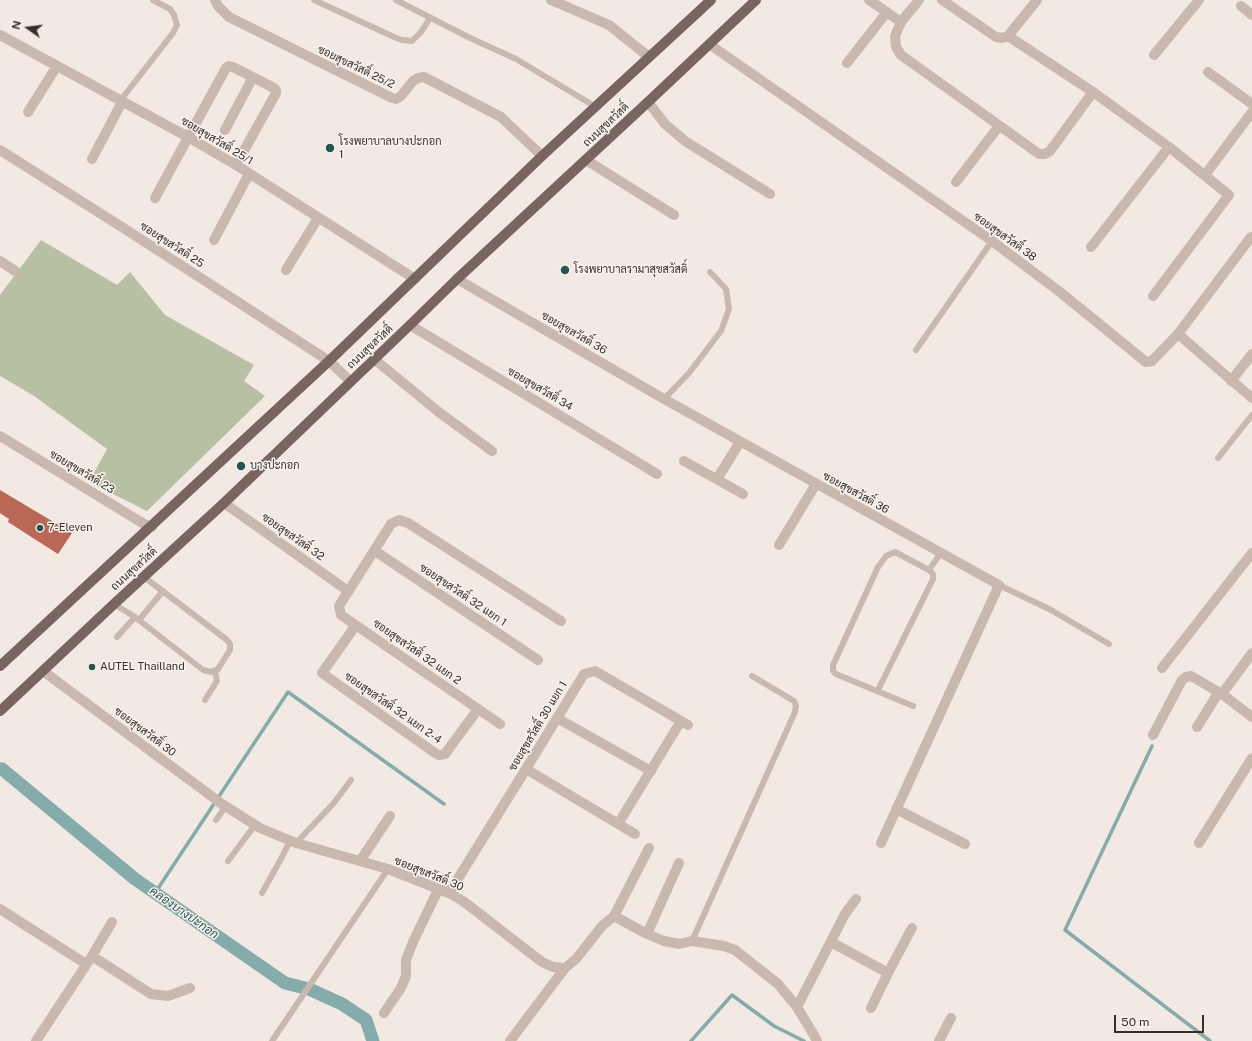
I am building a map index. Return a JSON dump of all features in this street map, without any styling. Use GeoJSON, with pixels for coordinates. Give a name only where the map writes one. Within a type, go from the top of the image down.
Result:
{"type":"FeatureCollection","features":[{"type":"Feature","properties":{"kind":"main road","name":"ถนนสุขสวัสดิ์"},"geometry":{"type":"LineString","coordinates":[[0,666],[152,527],[329,361],[542,156],[710,0]]}},
{"type":"Feature","properties":{"kind":"main road","name":"ถนนสุขสวัสดิ์"},"geometry":{"type":"LineString","coordinates":[[0,711],[224,503],[457,279],[756,0]]}},
{"type":"Feature","properties":{"kind":"street","name":"ซอยสุขสวัสดิ์ 25/2"},"geometry":{"type":"LineString","coordinates":[[215,0],[218,6],[229,17],[392,98],[401,96],[413,81],[424,77],[501,117],[542,156]]}},
{"type":"Feature","properties":{"kind":"street"},"geometry":{"type":"LineString","coordinates":[[551,0],[609,25],[649,57]]}},
{"type":"Feature","properties":{"kind":"street"},"geometry":{"type":"LineString","coordinates":[[869,0],[901,22]]}},
{"type":"Feature","properties":{"kind":"street"},"geometry":{"type":"LineString","coordinates":[[919,0],[901,22],[895,36],[896,47],[901,55],[1039,154],[1045,154],[1050,151],[1093,92]]}},
{"type":"Feature","properties":{"kind":"street"},"geometry":{"type":"LineString","coordinates":[[942,0],[996,37],[1002,38],[1008,36],[1037,0]]}},
{"type":"Feature","properties":{"kind":"street"},"geometry":{"type":"LineString","coordinates":[[1154,55],[1199,0]]}},
{"type":"Feature","properties":{"kind":"street"},"geometry":{"type":"LineString","coordinates":[[1241,6],[1252,15]]}},
{"type":"Feature","properties":{"kind":"street"},"geometry":{"type":"LineString","coordinates":[[847,63],[887,12]]}},
{"type":"Feature","properties":{"kind":"street","name":"ซอยสุขสวัสดิ์ 25/1"},"geometry":{"type":"LineString","coordinates":[[0,35],[188,137],[236,165],[415,279]]}},
{"type":"Feature","properties":{"kind":"street"},"geometry":{"type":"LineString","coordinates":[[1008,36],[1093,92],[1169,147],[1229,195],[1153,296]]}},
{"type":"Feature","properties":{"kind":"street","name":"ซอยสุขสวัสดิ์ 38"},"geometry":{"type":"LineString","coordinates":[[709,44],[992,241],[1060,292],[1146,362],[1152,361],[1178,334],[1251,237]]}},
{"type":"Feature","properties":{"kind":"street"},"geometry":{"type":"LineString","coordinates":[[28,112],[57,66]]}},
{"type":"Feature","properties":{"kind":"street"},"geometry":{"type":"LineString","coordinates":[[155,198],[226,68],[229,66],[274,88],[276,93],[236,165]]}},
{"type":"Feature","properties":{"kind":"street"},"geometry":{"type":"LineString","coordinates":[[1208,72],[1252,104]]}},
{"type":"Feature","properties":{"kind":"street"},"geometry":{"type":"LineString","coordinates":[[225,130],[253,77]]}},
{"type":"Feature","properties":{"kind":"street"},"geometry":{"type":"LineString","coordinates":[[92,159],[121,101]]}},
{"type":"Feature","properties":{"kind":"street"},"geometry":{"type":"LineString","coordinates":[[648,102],[665,124],[685,142],[770,194]]}},
{"type":"Feature","properties":{"kind":"street"},"geometry":{"type":"LineString","coordinates":[[1205,175],[1252,112]]}},
{"type":"Feature","properties":{"kind":"street"},"geometry":{"type":"LineString","coordinates":[[956,182],[999,126]]}},
{"type":"Feature","properties":{"kind":"street"},"geometry":{"type":"LineString","coordinates":[[1091,247],[1169,147]]}},
{"type":"Feature","properties":{"kind":"street","name":"ซอยสุขสวัสดิ์ 25"},"geometry":{"type":"LineString","coordinates":[[0,150],[329,361],[350,381]]}},
{"type":"Feature","properties":{"kind":"street"},"geometry":{"type":"LineString","coordinates":[[586,160],[674,215]]}},
{"type":"Feature","properties":{"kind":"street"},"geometry":{"type":"LineString","coordinates":[[214,240],[249,174]]}},
{"type":"Feature","properties":{"kind":"street"},"geometry":{"type":"LineString","coordinates":[[286,270],[318,218]]}},
{"type":"Feature","properties":{"kind":"street"},"geometry":{"type":"LineString","coordinates":[[0,261],[14,271]]}},
{"type":"Feature","properties":{"kind":"street","name":"ซอยสุขสวัสดิ์ 36"},"geometry":{"type":"LineString","coordinates":[[457,279],[664,400],[940,554],[999,585]]}},
{"type":"Feature","properties":{"kind":"street","name":"ซอยสุขสวัสดิ์ 34"},"geometry":{"type":"LineString","coordinates":[[410,325],[657,474]]}},
{"type":"Feature","properties":{"kind":"street"},"geometry":{"type":"LineString","coordinates":[[1178,334],[1252,398]]}},
{"type":"Feature","properties":{"kind":"street"},"geometry":{"type":"LineString","coordinates":[[1231,381],[1252,354]]}},
{"type":"Feature","properties":{"kind":"street"},"geometry":{"type":"LineString","coordinates":[[374,359],[440,413],[492,451]]}},
{"type":"Feature","properties":{"kind":"street","name":"ซอยสุขสวัสดิ์ 23"},"geometry":{"type":"LineString","coordinates":[[0,436],[144,524],[152,527]]}},
{"type":"Feature","properties":{"kind":"street"},"geometry":{"type":"LineString","coordinates":[[717,479],[740,442]]}},
{"type":"Feature","properties":{"kind":"street"},"geometry":{"type":"LineString","coordinates":[[684,462],[743,494]]}},
{"type":"Feature","properties":{"kind":"street"},"geometry":{"type":"LineString","coordinates":[[780,545],[816,484]]}},
{"type":"Feature","properties":{"kind":"street","name":"ซอยสุขสวัสดิ์ 32"},"geometry":{"type":"LineString","coordinates":[[224,503],[348,590]]}},
{"type":"Feature","properties":{"kind":"street","name":"ซอยสุขสวัสดิ์ 32 แยก 2"},"geometry":{"type":"LineString","coordinates":[[500,724],[342,615],[339,606],[348,590],[391,524],[399,520],[408,523],[561,621]]}},
{"type":"Feature","properties":{"kind":"street","name":"ซอยสุขสวัสดิ์ 32 แยก 1"},"geometry":{"type":"LineString","coordinates":[[375,550],[538,660]]}},
{"type":"Feature","properties":{"kind":"street"},"geometry":{"type":"LineString","coordinates":[[1162,668],[1252,553]]}},
{"type":"Feature","properties":{"kind":"street"},"geometry":{"type":"LineString","coordinates":[[881,843],[999,585]]}},
{"type":"Feature","properties":{"kind":"street","name":"ซอยสุขสวัสดิ์ 32 แยก 2-4"},"geometry":{"type":"LineString","coordinates":[[356,625],[322,673],[440,755],[444,754],[478,709]]}},
{"type":"Feature","properties":{"kind":"street"},"geometry":{"type":"LineString","coordinates":[[1197,727],[1220,693],[1252,653]]}},
{"type":"Feature","properties":{"kind":"street","name":"ซอยสุขสวัสดิ์ 30"},"geometry":{"type":"LineString","coordinates":[[43,671],[213,798],[255,825],[293,842],[388,869],[438,890],[449,893],[463,900],[542,962],[553,967],[565,968]]}},
{"type":"Feature","properties":{"kind":"street","name":"ซอยสุขสวัสดิ์ 30 แยก 1"},"geometry":{"type":"LineString","coordinates":[[449,893],[584,674],[595,671],[685,723],[651,771]]}},
{"type":"Feature","properties":{"kind":"street"},"geometry":{"type":"LineString","coordinates":[[1153,735],[1182,680],[1191,676],[1220,693],[1252,717]]}},
{"type":"Feature","properties":{"kind":"street"},"geometry":{"type":"LineString","coordinates":[[557,718],[651,771],[618,824]]}},
{"type":"Feature","properties":{"kind":"street"},"geometry":{"type":"LineString","coordinates":[[1199,842],[1252,758]]}},
{"type":"Feature","properties":{"kind":"street"},"geometry":{"type":"LineString","coordinates":[[526,769],[635,834]]}},
{"type":"Feature","properties":{"kind":"street"},"geometry":{"type":"LineString","coordinates":[[896,809],[965,844]]}},
{"type":"Feature","properties":{"kind":"street"},"geometry":{"type":"LineString","coordinates":[[360,861],[390,816]]}},
{"type":"Feature","properties":{"kind":"street"},"geometry":{"type":"LineString","coordinates":[[510,1041],[565,968],[576,959],[602,926],[614,916],[649,848]]}},
{"type":"Feature","properties":{"kind":"street"},"geometry":{"type":"LineString","coordinates":[[647,934],[679,863]]}},
{"type":"Feature","properties":{"kind":"street"},"geometry":{"type":"LineString","coordinates":[[384,1013],[401,988],[406,976],[406,960],[438,890]]}},
{"type":"Feature","properties":{"kind":"street"},"geometry":{"type":"LineString","coordinates":[[798,1007],[845,914],[856,899]]}},
{"type":"Feature","properties":{"kind":"street"},"geometry":{"type":"LineString","coordinates":[[0,909],[150,994],[168,996],[190,988]]}},
{"type":"Feature","properties":{"kind":"street"},"geometry":{"type":"LineString","coordinates":[[614,916],[647,934],[664,941],[679,944],[692,942],[724,946],[735,950],[778,984],[798,1007],[817,1041]]}},
{"type":"Feature","properties":{"kind":"street"},"geometry":{"type":"LineString","coordinates":[[36,1041],[112,922]]}},
{"type":"Feature","properties":{"kind":"street"},"geometry":{"type":"LineString","coordinates":[[871,1008],[912,928]]}},
{"type":"Feature","properties":{"kind":"street"},"geometry":{"type":"LineString","coordinates":[[831,942],[888,973]]}},
{"type":"Feature","properties":{"kind":"street"},"geometry":{"type":"LineString","coordinates":[[939,1041],[951,1018]]}},
{"type":"Feature","properties":{"kind":"lane"},"geometry":{"type":"LineString","coordinates":[[121,101],[173,33],[177,25],[174,15],[170,9],[153,0]]}},
{"type":"Feature","properties":{"kind":"lane"},"geometry":{"type":"LineString","coordinates":[[314,0],[402,40],[412,41],[421,32],[430,18]]}},
{"type":"Feature","properties":{"kind":"lane"},"geometry":{"type":"LineString","coordinates":[[396,0],[516,60],[596,107]]}},
{"type":"Feature","properties":{"kind":"lane"},"geometry":{"type":"LineString","coordinates":[[916,350],[992,241]]}},
{"type":"Feature","properties":{"kind":"lane"},"geometry":{"type":"LineString","coordinates":[[664,400],[689,373],[721,331],[729,309],[726,289],[710,272]]}},
{"type":"Feature","properties":{"kind":"lane"},"geometry":{"type":"LineString","coordinates":[[1218,458],[1252,415]]}},
{"type":"Feature","properties":{"kind":"lane"},"geometry":{"type":"LineString","coordinates":[[878,690],[933,579],[933,574],[929,570],[895,552],[886,556],[878,567],[833,665],[833,671],[836,674],[878,690],[913,706]]}},
{"type":"Feature","properties":{"kind":"lane"},"geometry":{"type":"LineString","coordinates":[[929,570],[940,554]]}},
{"type":"Feature","properties":{"kind":"lane"},"geometry":{"type":"LineString","coordinates":[[114,604],[137,619],[203,670],[212,672],[218,669],[230,650],[230,644],[227,640],[144,576]]}},
{"type":"Feature","properties":{"kind":"lane"},"geometry":{"type":"LineString","coordinates":[[999,585],[1051,610],[1109,644]]}},
{"type":"Feature","properties":{"kind":"lane"},"geometry":{"type":"LineString","coordinates":[[117,637],[137,619],[163,591]]}},
{"type":"Feature","properties":{"kind":"lane"},"geometry":{"type":"LineString","coordinates":[[205,700],[217,681],[215,670]]}},
{"type":"Feature","properties":{"kind":"lane"},"geometry":{"type":"LineString","coordinates":[[692,942],[795,712],[796,706],[794,701],[752,676]]}},
{"type":"Feature","properties":{"kind":"lane"},"geometry":{"type":"LineString","coordinates":[[262,893],[282,857],[293,842],[333,804],[351,780]]}},
{"type":"Feature","properties":{"kind":"lane"},"geometry":{"type":"LineString","coordinates":[[216,820],[224,805]]}},
{"type":"Feature","properties":{"kind":"lane"},"geometry":{"type":"LineString","coordinates":[[228,861],[255,825]]}},
{"type":"Feature","properties":{"kind":"lane"},"geometry":{"type":"LineString","coordinates":[[272,1041],[388,869]]}},
{"type":"Feature","properties":{"kind":"green space"},"geometry":{"type":"Polygon","coordinates":[[[41,240],[117,285],[130,272],[165,315],[254,365],[244,381],[265,396],[147,511],[89,482],[107,449],[34,396],[0,376],[0,295],[41,240]]]}},
{"type":"Feature","properties":{"kind":"building","name":"7-Eleven"},"geometry":{"type":"Polygon","coordinates":[[[0,490],[72,533],[58,554],[8,522],[9,519],[0,513],[0,490]]]}},
{"type":"Feature","properties":{"kind":"waterway"},"geometry":{"type":"LineString","coordinates":[[155,893],[288,692],[444,804]]}},
{"type":"Feature","properties":{"kind":"waterway"},"geometry":{"type":"LineString","coordinates":[[1152,746],[1065,930],[1210,1041]]}},
{"type":"Feature","properties":{"kind":"waterway","name":"คลองบางปะกอก"},"geometry":{"type":"LineString","coordinates":[[0,769],[2,769],[135,879],[285,983],[309,989],[342,1004],[366,1020],[373,1041]]}},
{"type":"Feature","properties":{"kind":"waterway"},"geometry":{"type":"LineString","coordinates":[[691,1041],[732,995],[774,1026],[804,1041]]}},
{"type":"Feature","properties":{"kind":"place","name":"โรงพยาบาลบางปะกอก 1"},"geometry":{"type":"Point","coordinates":[330,148]}},
{"type":"Feature","properties":{"kind":"place","name":"โรงพยาบาลรามาสุขสวัสดิ์"},"geometry":{"type":"Point","coordinates":[565,270]}},
{"type":"Feature","properties":{"kind":"place","name":"บางปะกอก"},"geometry":{"type":"Point","coordinates":[241,466]}},
{"type":"Feature","properties":{"kind":"place","name":"7-Eleven"},"geometry":{"type":"Point","coordinates":[40,528]}},
{"type":"Feature","properties":{"kind":"place","name":"AUTEL Thailland"},"geometry":{"type":"Point","coordinates":[92,667]}}]}
